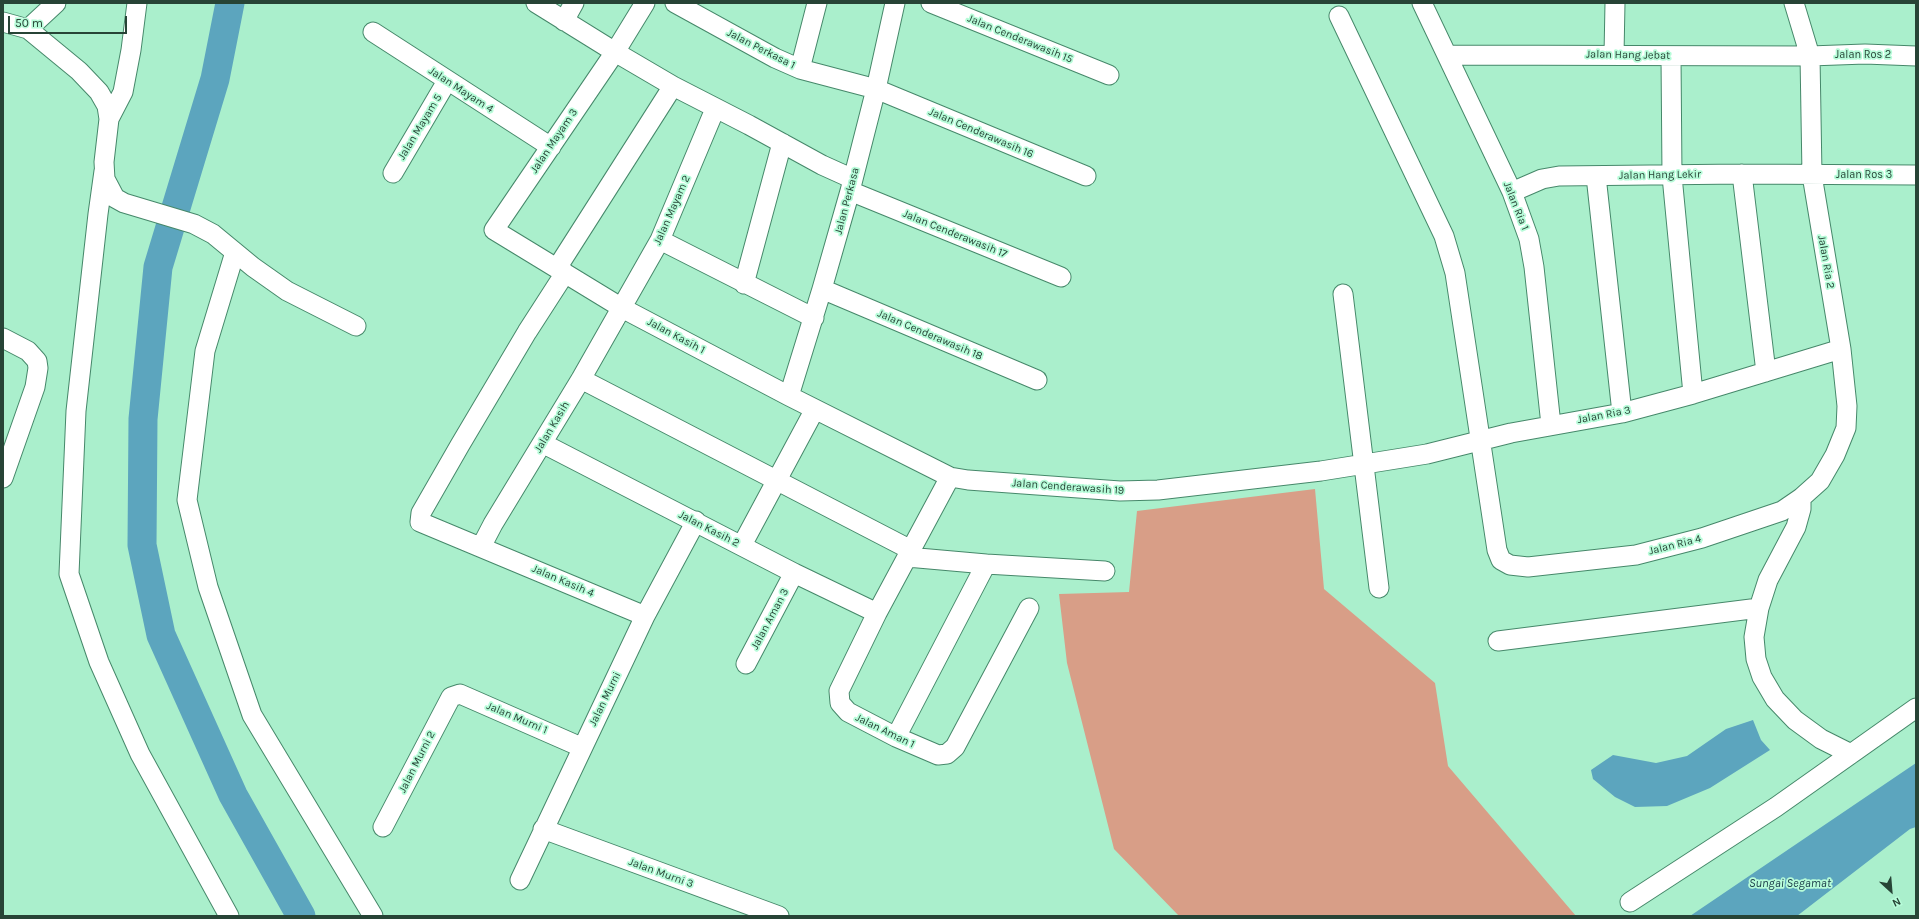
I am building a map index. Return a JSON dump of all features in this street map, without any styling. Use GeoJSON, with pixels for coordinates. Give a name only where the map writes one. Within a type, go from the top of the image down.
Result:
{"type":"FeatureCollection","features":[{"type":"Feature","properties":{"kind":"street"},"geometry":{"type":"LineString","coordinates":[[28,29],[56,3]]}},
{"type":"Feature","properties":{"kind":"street"},"geometry":{"type":"LineString","coordinates":[[109,119],[123,92],[131,50],[137,3]]}},
{"type":"Feature","properties":{"kind":"street","name":"Jalan Cenderawasih 17"},"geometry":{"type":"LineString","coordinates":[[536,3],[673,86],[782,143],[851,185],[1061,277]]}},
{"type":"Feature","properties":{"kind":"street"},"geometry":{"type":"LineString","coordinates":[[564,21],[574,3]]}},
{"type":"Feature","properties":{"kind":"street","name":"Jalan Mayam 3"},"geometry":{"type":"LineString","coordinates":[[494,230],[615,52],[645,3]]}},
{"type":"Feature","properties":{"kind":"street","name":"Jalan Perkasa 1"},"geometry":{"type":"LineString","coordinates":[[675,3],[775,58],[800,69],[876,89]]}},
{"type":"Feature","properties":{"kind":"street"},"geometry":{"type":"LineString","coordinates":[[800,69],[817,3]]}},
{"type":"Feature","properties":{"kind":"street","name":"Jalan Perkasa"},"geometry":{"type":"LineString","coordinates":[[789,396],[814,318],[851,185],[876,89],[895,3]]}},
{"type":"Feature","properties":{"kind":"street","name":"Jalan Cenderawasih 15"},"geometry":{"type":"LineString","coordinates":[[931,3],[1109,74]]}},
{"type":"Feature","properties":{"kind":"street","name":"Jalan Ria 1"},"geometry":{"type":"LineString","coordinates":[[1422,3],[1512,192],[1529,239],[1534,267],[1551,425]]}},
{"type":"Feature","properties":{"kind":"street"},"geometry":{"type":"LineString","coordinates":[[1614,55],[1615,3]]}},
{"type":"Feature","properties":{"kind":"street","name":"Jalan Ria 2"},"geometry":{"type":"LineString","coordinates":[[1794,3],[1810,56],[1812,176],[1841,349]]}},
{"type":"Feature","properties":{"kind":"street","name":"Jalan Ria 4"},"geometry":{"type":"LineString","coordinates":[[1339,16],[1444,236],[1455,273],[1497,550],[1501,560],[1510,565],[1528,567],[1636,555],[1702,538],[1782,511],[1801,498],[1820,481],[1835,455],[1846,428],[1847,406],[1841,349]]}},
{"type":"Feature","properties":{"kind":"street"},"geometry":{"type":"LineString","coordinates":[[3,22],[28,29],[80,71],[99,92],[107,106],[109,119],[104,162],[105,179],[115,198],[124,203],[194,224],[213,234],[287,291],[356,326]]}},
{"type":"Feature","properties":{"kind":"street","name":"Jalan Mayam 4"},"geometry":{"type":"LineString","coordinates":[[373,32],[551,147]]}},
{"type":"Feature","properties":{"kind":"street","name":"Jalan Ros 2"},"geometry":{"type":"LineString","coordinates":[[1810,56],[1865,54],[1916,56]]}},
{"type":"Feature","properties":{"kind":"street","name":"Jalan Hang Jebat"},"geometry":{"type":"LineString","coordinates":[[1447,55],[1810,56]]}},
{"type":"Feature","properties":{"kind":"street"},"geometry":{"type":"LineString","coordinates":[[1671,56],[1672,176],[1693,394]]}},
{"type":"Feature","properties":{"kind":"street","name":"Jalan Mayam 5"},"geometry":{"type":"LineString","coordinates":[[393,173],[447,81]]}},
{"type":"Feature","properties":{"kind":"street"},"geometry":{"type":"LineString","coordinates":[[561,270],[673,86]]}},
{"type":"Feature","properties":{"kind":"street","name":"Jalan Cenderawasih 16"},"geometry":{"type":"LineString","coordinates":[[876,89],[1086,176]]}},
{"type":"Feature","properties":{"kind":"street","name":"Jalan Mayam 2"},"geometry":{"type":"LineString","coordinates":[[622,308],[660,240],[715,108]]}},
{"type":"Feature","properties":{"kind":"street"},"geometry":{"type":"LineString","coordinates":[[744,284],[782,143]]}},
{"type":"Feature","properties":{"kind":"street"},"geometry":{"type":"LineString","coordinates":[[104,171],[76,411],[69,574],[99,662],[140,754],[229,916]]}},
{"type":"Feature","properties":{"kind":"street"},"geometry":{"type":"LineString","coordinates":[[1742,174],[1766,372]]}},
{"type":"Feature","properties":{"kind":"street","name":"Jalan Hang Lekir"},"geometry":{"type":"LineString","coordinates":[[1512,192],[1542,179],[1559,176],[1672,176],[1742,174],[1812,176]]}},
{"type":"Feature","properties":{"kind":"street","name":"Jalan Ros 3"},"geometry":{"type":"LineString","coordinates":[[1812,176],[1916,175]]}},
{"type":"Feature","properties":{"kind":"street"},"geometry":{"type":"LineString","coordinates":[[1596,176],[1622,413]]}},
{"type":"Feature","properties":{"kind":"street","name":"Jalan Kasih 1"},"geometry":{"type":"LineString","coordinates":[[494,230],[622,308],[789,396]]}},
{"type":"Feature","properties":{"kind":"street"},"geometry":{"type":"LineString","coordinates":[[660,240],[744,284],[814,318]]}},
{"type":"Feature","properties":{"kind":"street"},"geometry":{"type":"LineString","coordinates":[[235,252],[205,351],[187,500],[208,588],[252,715],[373,916]]}},
{"type":"Feature","properties":{"kind":"street","name":"Jalan Kasih 4"},"geometry":{"type":"LineString","coordinates":[[561,270],[527,332],[421,514],[420,522],[481,546],[645,616]]}},
{"type":"Feature","properties":{"kind":"street","name":"Jalan Cenderawasih 18"},"geometry":{"type":"LineString","coordinates":[[822,289],[1037,380]]}},
{"type":"Feature","properties":{"kind":"street"},"geometry":{"type":"LineString","coordinates":[[1343,294],[1379,588]]}},
{"type":"Feature","properties":{"kind":"street","name":"Jalan Kasih"},"geometry":{"type":"LineString","coordinates":[[481,546],[492,524],[542,444],[622,308]]}},
{"type":"Feature","properties":{"kind":"street"},"geometry":{"type":"LineString","coordinates":[[3,338],[28,351],[37,361],[38,368],[35,387],[3,478]]}},
{"type":"Feature","properties":{"kind":"street","name":"Jalan Ria 3"},"geometry":{"type":"LineString","coordinates":[[1364,464],[1427,454],[1480,440],[1551,425],[1622,413],[1693,394],[1841,349]]}},
{"type":"Feature","properties":{"kind":"street"},"geometry":{"type":"LineString","coordinates":[[581,378],[777,481],[909,554],[986,564],[1105,571]]}},
{"type":"Feature","properties":{"kind":"street","name":"Jalan Cenderawasih 19"},"geometry":{"type":"LineString","coordinates":[[789,396],[950,477],[968,480],[1135,491],[1216,484],[1364,464]]}},
{"type":"Feature","properties":{"kind":"street"},"geometry":{"type":"LineString","coordinates":[[742,545],[815,409]]}},
{"type":"Feature","properties":{"kind":"street","name":"Jalan Kasih 2"},"geometry":{"type":"LineString","coordinates":[[542,444],[742,545],[794,573],[877,613]]}},
{"type":"Feature","properties":{"kind":"street","name":"Jalan Aman 1"},"geometry":{"type":"LineString","coordinates":[[950,477],[877,613],[839,691],[840,704],[848,712],[896,738],[938,755],[947,754],[955,747],[1029,608]]}},
{"type":"Feature","properties":{"kind":"street"},"geometry":{"type":"LineString","coordinates":[[1801,498],[1801,509],[1796,527],[1768,580],[1759,608],[1754,637],[1756,659],[1762,677],[1775,699],[1795,720],[1821,739],[1850,754]]}},
{"type":"Feature","properties":{"kind":"street","name":"Jalan Murni"},"geometry":{"type":"LineString","coordinates":[[520,880],[645,616],[696,522]]}},
{"type":"Feature","properties":{"kind":"street"},"geometry":{"type":"LineString","coordinates":[[896,738],[986,564]]}},
{"type":"Feature","properties":{"kind":"street","name":"Jalan Aman 3"},"geometry":{"type":"LineString","coordinates":[[746,664],[794,573]]}},
{"type":"Feature","properties":{"kind":"street"},"geometry":{"type":"LineString","coordinates":[[1498,641],[1759,608]]}},
{"type":"Feature","properties":{"kind":"street","name":"Jalan Murni 1"},"geometry":{"type":"LineString","coordinates":[[451,696],[460,694],[582,747]]}},
{"type":"Feature","properties":{"kind":"street","name":"Jalan Murni 2"},"geometry":{"type":"LineString","coordinates":[[383,827],[451,696]]}},
{"type":"Feature","properties":{"kind":"street"},"geometry":{"type":"LineString","coordinates":[[1630,902],[1776,807],[1916,708]]}},
{"type":"Feature","properties":{"kind":"street","name":"Jalan Murni 3"},"geometry":{"type":"LineString","coordinates":[[544,829],[778,916]]}},
{"type":"Feature","properties":{"kind":"shaded area"},"geometry":{"type":"Polygon","coordinates":[[[1315,489],[1324,589],[1435,683],[1448,766],[1576,916],[1179,916],[1114,849],[1067,663],[1059,594],[1129,592],[1137,511],[1315,489]]]}},
{"type":"Feature","properties":{"kind":"water"},"geometry":{"type":"Polygon","coordinates":[[[1753,720],[1761,740],[1770,750],[1710,788],[1667,806],[1635,807],[1615,797],[1593,779],[1591,770],[1613,755],[1656,763],[1687,756],[1726,729],[1753,720]]]}},
{"type":"Feature","properties":{"kind":"water","name":"Sungai Segamat"},"geometry":{"type":"Polygon","coordinates":[[[1916,763],[1916,827],[1910,829],[1797,916],[1690,916],[1916,763]]]}},
{"type":"Feature","properties":{"kind":"waterway"},"geometry":{"type":"LineString","coordinates":[[230,3],[215,79],[158,267],[143,419],[142,545],[161,635],[233,795],[301,916]]}}]}
